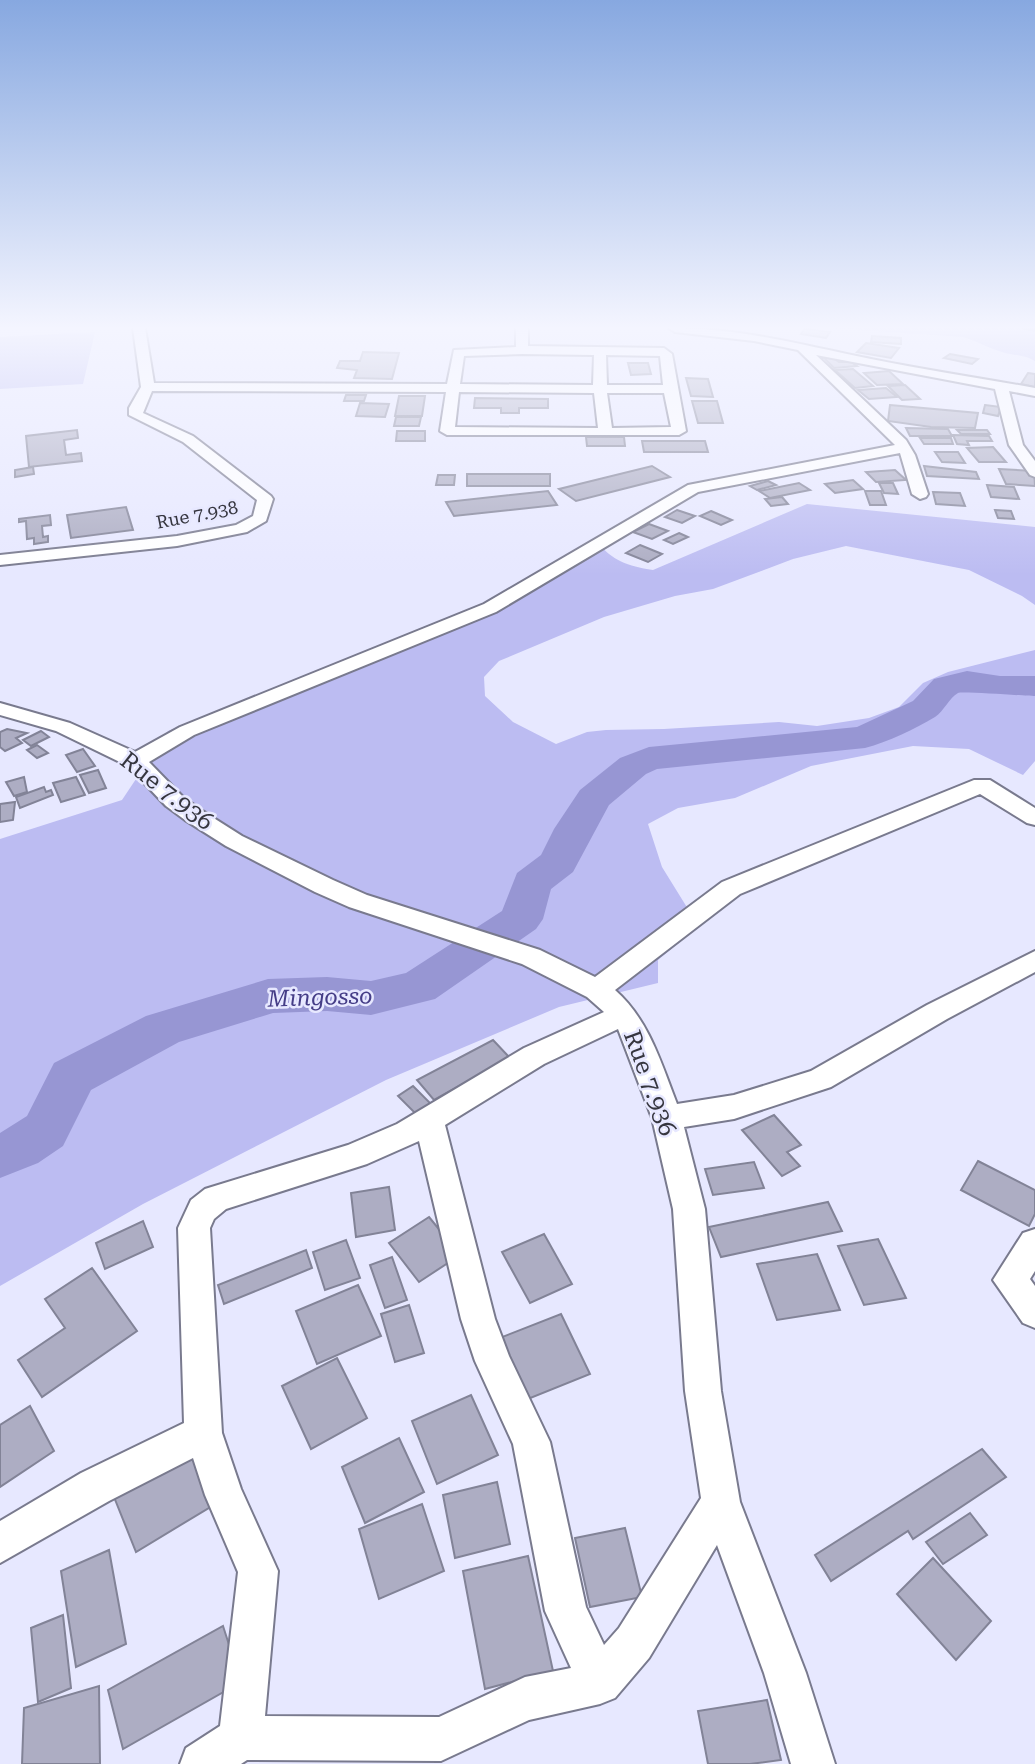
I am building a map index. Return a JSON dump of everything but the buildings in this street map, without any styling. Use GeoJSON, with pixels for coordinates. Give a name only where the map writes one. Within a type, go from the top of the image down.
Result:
{"type":"FeatureCollection","features":[{"type":"Feature","properties":{"kind":"street","name":"Rue 7.938"},"geometry":{"type":"LineString","coordinates":[[0,560],[177,541],[241,529],[260,518],[265,499],[188,439],[136,415],[136,410]]}},
{"type":"Feature","properties":{"kind":"street"},"geometry":{"type":"LineString","coordinates":[[451,410],[447,431],[450,433],[679,431],[675,410]]}},
{"type":"Feature","properties":{"kind":"street"},"geometry":{"type":"LineString","coordinates":[[603,410],[606,433]]}},
{"type":"Feature","properties":{"kind":"street"},"geometry":{"type":"LineString","coordinates":[[866,410],[904,448],[920,494]]}},
{"type":"Feature","properties":{"kind":"street"},"geometry":{"type":"LineString","coordinates":[[1007,410],[1016,445],[1035,472]]}},
{"type":"Feature","properties":{"kind":"street"},"geometry":{"type":"LineString","coordinates":[[136,761],[187,731],[490,608],[693,488],[904,448]]}},
{"type":"Feature","properties":{"kind":"street","name":"Rue 7.936"},"geometry":{"type":"LineString","coordinates":[[0,709],[63,727],[136,761],[174,801],[234,841],[358,901],[531,957],[597,990],[624,1014],[641,1048],[667,1118],[689,1209],[703,1391],[721,1502],[785,1673],[813,1764]]}},
{"type":"Feature","properties":{"kind":"street"},"geometry":{"type":"LineString","coordinates":[[597,990],[731,888],[982,785],[1035,818]]}},
{"type":"Feature","properties":{"kind":"street"},"geometry":{"type":"LineString","coordinates":[[667,1118],[734,1107],[821,1079],[937,1012],[1035,960]]}},
{"type":"Feature","properties":{"kind":"street"},"geometry":{"type":"LineString","coordinates":[[241,1738],[258,1572],[225,1495],[203,1433],[194,1228],[202,1210],[216,1199],[356,1155],[408,1133],[534,1056],[624,1014]]}},
{"type":"Feature","properties":{"kind":"street"},"geometry":{"type":"LineString","coordinates":[[429,1119],[478,1319],[493,1361],[531,1442],[566,1611],[600,1684]]}},
{"type":"Feature","properties":{"kind":"street"},"geometry":{"type":"LineString","coordinates":[[1035,1243],[1010,1280],[1035,1312]]}},
{"type":"Feature","properties":{"kind":"street"},"geometry":{"type":"LineString","coordinates":[[0,1543],[95,1487],[203,1433]]}},
{"type":"Feature","properties":{"kind":"street"},"geometry":{"type":"LineString","coordinates":[[202,1764],[241,1738],[441,1739],[525,1699],[600,1684],[634,1643],[721,1502]]}},
{"type":"Feature","properties":{"kind":"shaded area"},"geometry":{"type":"Polygon","coordinates":[[[807,504],[1035,527],[1035,605],[969,570],[846,546],[793,559],[713,589],[675,596],[604,617],[499,661],[484,677],[485,696],[513,722],[556,744],[587,732],[606,730],[779,722],[817,726],[869,718],[899,707],[923,683],[948,672],[1035,650],[1035,761],[1023,775],[969,749],[913,746],[811,766],[735,798],[678,808],[648,824],[662,867],[688,909],[682,940],[658,960],[658,983],[559,1007],[386,1080],[143,1204],[0,1286],[0,839],[122,800],[168,731],[474,612],[596,541],[621,562],[653,570],[807,504]]]}},
{"type":"Feature","properties":{"kind":"waterway","name":"Mingosso"},"geometry":{"type":"LineString","coordinates":[[0,1156],[19,1148],[45,1131],[72,1077],[163,1029],[268,996],[327,994],[371,998],[419,987],[521,919],[532,883],[558,863],[574,829],[594,798],[633,766],[649,758],[865,737],[925,708],[946,686],[967,681],[1000,686],[1035,686]]}}]}
